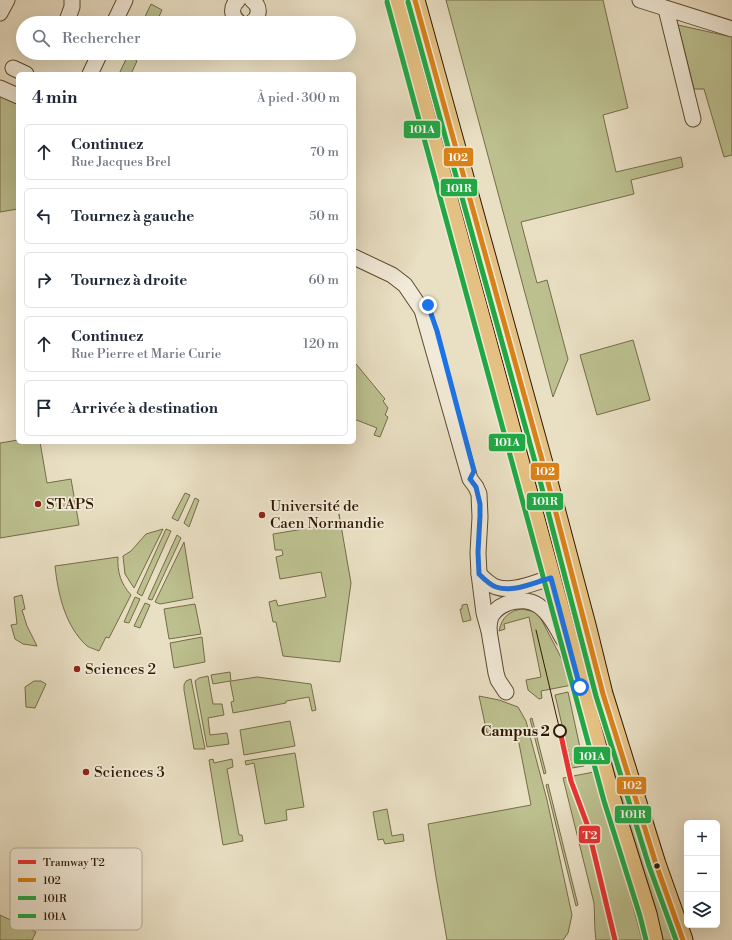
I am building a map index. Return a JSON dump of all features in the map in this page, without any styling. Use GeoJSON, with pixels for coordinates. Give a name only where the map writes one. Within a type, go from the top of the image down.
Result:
{"type":"FeatureCollection","features":[{"type":"Feature","properties":{"kind":"main road"},"geometry":{"type":"LineString","coordinates":[[394,0],[611,799],[647,914],[653,940]]}},
{"type":"Feature","properties":{"kind":"main road"},"geometry":{"type":"LineString","coordinates":[[415,0],[583,612],[606,702],[656,864],[683,940]]}},
{"type":"Feature","properties":{"kind":"main road"},"geometry":{"type":"LineString","coordinates":[[551,578],[557,582],[583,612]]}},
{"type":"Feature","properties":{"kind":"street"},"geometry":{"type":"LineString","coordinates":[[0,13],[7,0]]}},
{"type":"Feature","properties":{"kind":"street"},"geometry":{"type":"LineString","coordinates":[[69,16],[72,7],[72,0]]}},
{"type":"Feature","properties":{"kind":"street"},"geometry":{"type":"LineString","coordinates":[[117,16],[125,0]]}},
{"type":"Feature","properties":{"kind":"street"},"geometry":{"type":"LineString","coordinates":[[252,0],[257,5],[257,16]]}},
{"type":"Feature","properties":{"kind":"street"},"geometry":{"type":"LineString","coordinates":[[640,0],[732,29]]}},
{"type":"Feature","properties":{"kind":"street"},"geometry":{"type":"LineString","coordinates":[[231,2],[232,16]]}},
{"type":"Feature","properties":{"kind":"street"},"geometry":{"type":"LineString","coordinates":[[666,9],[692,119]]}},
{"type":"Feature","properties":{"kind":"street"},"geometry":{"type":"LineString","coordinates":[[91,72],[97,60]]}},
{"type":"Feature","properties":{"kind":"street"},"geometry":{"type":"LineString","coordinates":[[0,88],[16,95]]}},
{"type":"Feature","properties":{"kind":"street"},"geometry":{"type":"LineString","coordinates":[[356,250],[396,269],[415,286],[428,305],[437,331],[474,471],[473,483]]}},
{"type":"Feature","properties":{"kind":"street"},"geometry":{"type":"LineString","coordinates":[[356,258],[392,275],[405,286],[422,310],[473,483],[478,494],[480,516],[478,552],[479,574],[484,613],[489,631],[496,673],[498,680],[506,692]]}},
{"type":"Feature","properties":{"kind":"street"},"geometry":{"type":"LineString","coordinates":[[479,574],[495,587],[503,589],[518,588],[551,578]]}},
{"type":"Feature","properties":{"kind":"street"},"geometry":{"type":"LineString","coordinates":[[489,631],[492,616],[501,606],[514,602],[530,602],[539,606],[557,627],[573,660]]}},
{"type":"Feature","properties":{"kind":"green space"},"geometry":{"type":"Polygon","coordinates":[[[446,0],[603,0],[628,108],[603,115],[616,172],[681,157],[683,167],[631,180],[634,194],[521,222],[537,283],[547,280],[568,359],[553,397],[446,0]]]}},
{"type":"Feature","properties":{"kind":"green space"},"geometry":{"type":"Polygon","coordinates":[[[151,4],[162,10],[159,16],[145,16],[151,4]]]}},
{"type":"Feature","properties":{"kind":"green space"},"geometry":{"type":"Polygon","coordinates":[[[678,25],[732,37],[732,155],[724,157],[704,89],[694,89],[678,25]]]}},
{"type":"Feature","properties":{"kind":"green space"},"geometry":{"type":"Polygon","coordinates":[[[126,60],[137,61],[132,72],[120,72],[126,60]]]}},
{"type":"Feature","properties":{"kind":"green space"},"geometry":{"type":"Polygon","coordinates":[[[0,96],[16,103],[16,209],[0,212],[0,96]]]}},
{"type":"Feature","properties":{"kind":"green space"},"geometry":{"type":"Polygon","coordinates":[[[633,340],[650,400],[597,415],[580,355],[633,340]]]}},
{"type":"Feature","properties":{"kind":"green space"},"geometry":{"type":"Polygon","coordinates":[[[356,364],[385,399],[383,401],[388,408],[385,415],[388,417],[380,437],[374,435],[377,428],[356,420],[356,364]]]}},
{"type":"Feature","properties":{"kind":"green space","name":"STAPS"},"geometry":{"type":"Polygon","coordinates":[[[16,440],[16,444],[40,444],[47,483],[71,479],[79,525],[0,538],[0,443],[16,440]]]}},
{"type":"Feature","properties":{"kind":"green space"},"geometry":{"type":"Polygon","coordinates":[[[185,493],[190,495],[178,521],[172,518],[185,493]]]}},
{"type":"Feature","properties":{"kind":"green space"},"geometry":{"type":"Polygon","coordinates":[[[195,498],[199,500],[189,527],[184,523],[195,498]]]}},
{"type":"Feature","properties":{"kind":"green space"},"geometry":{"type":"Polygon","coordinates":[[[339,514],[351,583],[340,662],[283,656],[276,622],[273,622],[269,602],[276,600],[278,606],[326,597],[321,572],[280,579],[276,557],[283,555],[282,550],[275,550],[273,534],[340,523],[339,514]]]}},
{"type":"Feature","properties":{"kind":"green space"},"geometry":{"type":"Polygon","coordinates":[[[163,529],[134,588],[125,574],[123,556],[131,551],[146,534],[163,529]]]}},
{"type":"Feature","properties":{"kind":"green space"},"geometry":{"type":"Polygon","coordinates":[[[166,529],[171,531],[142,596],[137,593],[166,529]]]}},
{"type":"Feature","properties":{"kind":"green space"},"geometry":{"type":"Polygon","coordinates":[[[177,535],[181,538],[152,600],[148,599],[177,535]]]}},
{"type":"Feature","properties":{"kind":"green space"},"geometry":{"type":"Polygon","coordinates":[[[184,542],[193,598],[160,604],[155,602],[184,542]]]}},
{"type":"Feature","properties":{"kind":"green space"},"geometry":{"type":"Polygon","coordinates":[[[118,557],[120,578],[131,595],[109,638],[106,637],[99,651],[87,646],[73,629],[64,609],[58,588],[55,566],[118,557]]]}},
{"type":"Feature","properties":{"kind":"green space"},"geometry":{"type":"Polygon","coordinates":[[[22,595],[25,609],[22,610],[27,626],[37,646],[23,644],[15,639],[11,625],[17,624],[14,597],[22,595]]]}},
{"type":"Feature","properties":{"kind":"green space"},"geometry":{"type":"Polygon","coordinates":[[[135,597],[140,599],[129,623],[124,622],[135,597]]]}},
{"type":"Feature","properties":{"kind":"green space"},"geometry":{"type":"Polygon","coordinates":[[[145,603],[150,605],[140,628],[134,626],[145,603]]]}},
{"type":"Feature","properties":{"kind":"green space"},"geometry":{"type":"Polygon","coordinates":[[[195,604],[201,634],[169,639],[164,609],[195,604]]]}},
{"type":"Feature","properties":{"kind":"green space"},"geometry":{"type":"Polygon","coordinates":[[[467,604],[471,620],[463,622],[460,609],[462,609],[462,605],[467,604]]]}},
{"type":"Feature","properties":{"kind":"green space"},"geometry":{"type":"Polygon","coordinates":[[[522,609],[535,612],[539,615],[567,669],[572,685],[541,691],[542,698],[539,699],[528,690],[526,680],[541,677],[529,617],[504,624],[505,629],[499,631],[504,618],[513,611],[522,609]]]}},
{"type":"Feature","properties":{"kind":"green space"},"geometry":{"type":"Polygon","coordinates":[[[202,637],[205,662],[174,668],[170,643],[202,637]]]}},
{"type":"Feature","properties":{"kind":"green space"},"geometry":{"type":"Polygon","coordinates":[[[230,672],[231,681],[257,677],[311,684],[316,710],[312,711],[309,697],[233,713],[231,702],[234,701],[230,681],[213,684],[211,675],[230,672]]]}},
{"type":"Feature","properties":{"kind":"green space"},"geometry":{"type":"Polygon","coordinates":[[[208,676],[213,704],[222,704],[224,715],[208,718],[210,735],[227,733],[229,744],[207,747],[195,681],[199,678],[208,676]]]}},
{"type":"Feature","properties":{"kind":"green space"},"geometry":{"type":"Polygon","coordinates":[[[191,679],[205,749],[194,749],[184,690],[186,681],[191,679]]]}},
{"type":"Feature","properties":{"kind":"green space"},"geometry":{"type":"Polygon","coordinates":[[[34,681],[41,681],[46,684],[35,708],[26,707],[25,687],[34,681]]]}},
{"type":"Feature","properties":{"kind":"green space"},"geometry":{"type":"Polygon","coordinates":[[[568,692],[584,766],[572,768],[555,695],[568,692]]]}},
{"type":"Feature","properties":{"kind":"green space"},"geometry":{"type":"Polygon","coordinates":[[[479,696],[499,700],[518,707],[526,721],[547,800],[572,915],[568,933],[563,940],[447,940],[428,824],[531,805],[516,728],[487,733],[479,696]]]}},
{"type":"Feature","properties":{"kind":"green space"},"geometry":{"type":"Polygon","coordinates":[[[593,704],[678,940],[662,940],[593,704]]]}},
{"type":"Feature","properties":{"kind":"green space"},"geometry":{"type":"Polygon","coordinates":[[[532,718],[546,773],[544,774],[530,719],[532,718]]]}},
{"type":"Feature","properties":{"kind":"green space"},"geometry":{"type":"Polygon","coordinates":[[[290,721],[295,746],[244,755],[240,730],[290,721]]]}},
{"type":"Feature","properties":{"kind":"green space"},"geometry":{"type":"Polygon","coordinates":[[[295,753],[304,807],[286,810],[287,820],[265,824],[254,763],[246,765],[245,761],[295,753]]]}},
{"type":"Feature","properties":{"kind":"green space"},"geometry":{"type":"Polygon","coordinates":[[[213,759],[214,763],[232,759],[233,767],[227,769],[239,835],[242,835],[243,841],[223,845],[209,760],[213,759]]]}},
{"type":"Feature","properties":{"kind":"green space"},"geometry":{"type":"Polygon","coordinates":[[[594,772],[607,820],[620,857],[642,940],[596,940],[594,903],[563,778],[594,772]]]}},
{"type":"Feature","properties":{"kind":"green space"},"geometry":{"type":"Polygon","coordinates":[[[548,784],[578,905],[576,906],[546,785],[548,784]]]}},
{"type":"Feature","properties":{"kind":"green space"},"geometry":{"type":"Polygon","coordinates":[[[387,809],[392,836],[403,834],[404,841],[385,844],[383,839],[378,840],[373,812],[387,809]]]}},
{"type":"Feature","properties":{"kind":"green space"},"geometry":{"type":"Polygon","coordinates":[[[0,915],[10,920],[10,930],[32,930],[36,932],[32,940],[0,940],[0,915]]]}},
{"type":"Feature","properties":{"kind":"tram line"},"geometry":{"type":"LineString","coordinates":[[536,630],[560,731]]}},
{"type":"Feature","properties":{"kind":"tram line","name":"T2"},"geometry":{"type":"LineString","coordinates":[[560,731],[571,781],[587,824],[615,940]]}},
{"type":"Feature","properties":{"kind":"transit line","name":"102"},"geometry":{"type":"LineString","coordinates":[[415,0],[544,467],[603,694],[656,864],[683,940]]}},
{"type":"Feature","properties":{"kind":"transit line","name":"101A"},"geometry":{"type":"LineString","coordinates":[[387,2],[604,801],[646,940]]}},
{"type":"Feature","properties":{"kind":"transit line","name":"101R"},"geometry":{"type":"LineString","coordinates":[[408,2],[537,469],[596,696],[649,866],[676,940]]}},
{"type":"Feature","properties":{"kind":"place","name":"STAPS"},"geometry":{"type":"Point","coordinates":[38,504]}},
{"type":"Feature","properties":{"kind":"place","name":"Université de Caen Normandie"},"geometry":{"type":"Point","coordinates":[262,515]}},
{"type":"Feature","properties":{"kind":"place","name":"Sciences 2"},"geometry":{"type":"Point","coordinates":[77,669]}},
{"type":"Feature","properties":{"kind":"place","name":"Campus 2"},"geometry":{"type":"Point","coordinates":[560,731]}},
{"type":"Feature","properties":{"kind":"place","name":"Sciences 3"},"geometry":{"type":"Point","coordinates":[86,772]}},
{"type":"Feature","properties":{"kind":"route"},"geometry":{"type":"LineString","coordinates":[[428,305],[437,331],[474,471],[470,479],[476,487],[480,504],[478,552],[479,574],[490,584],[503,589],[518,588],[551,578],[580,687]]}}]}
